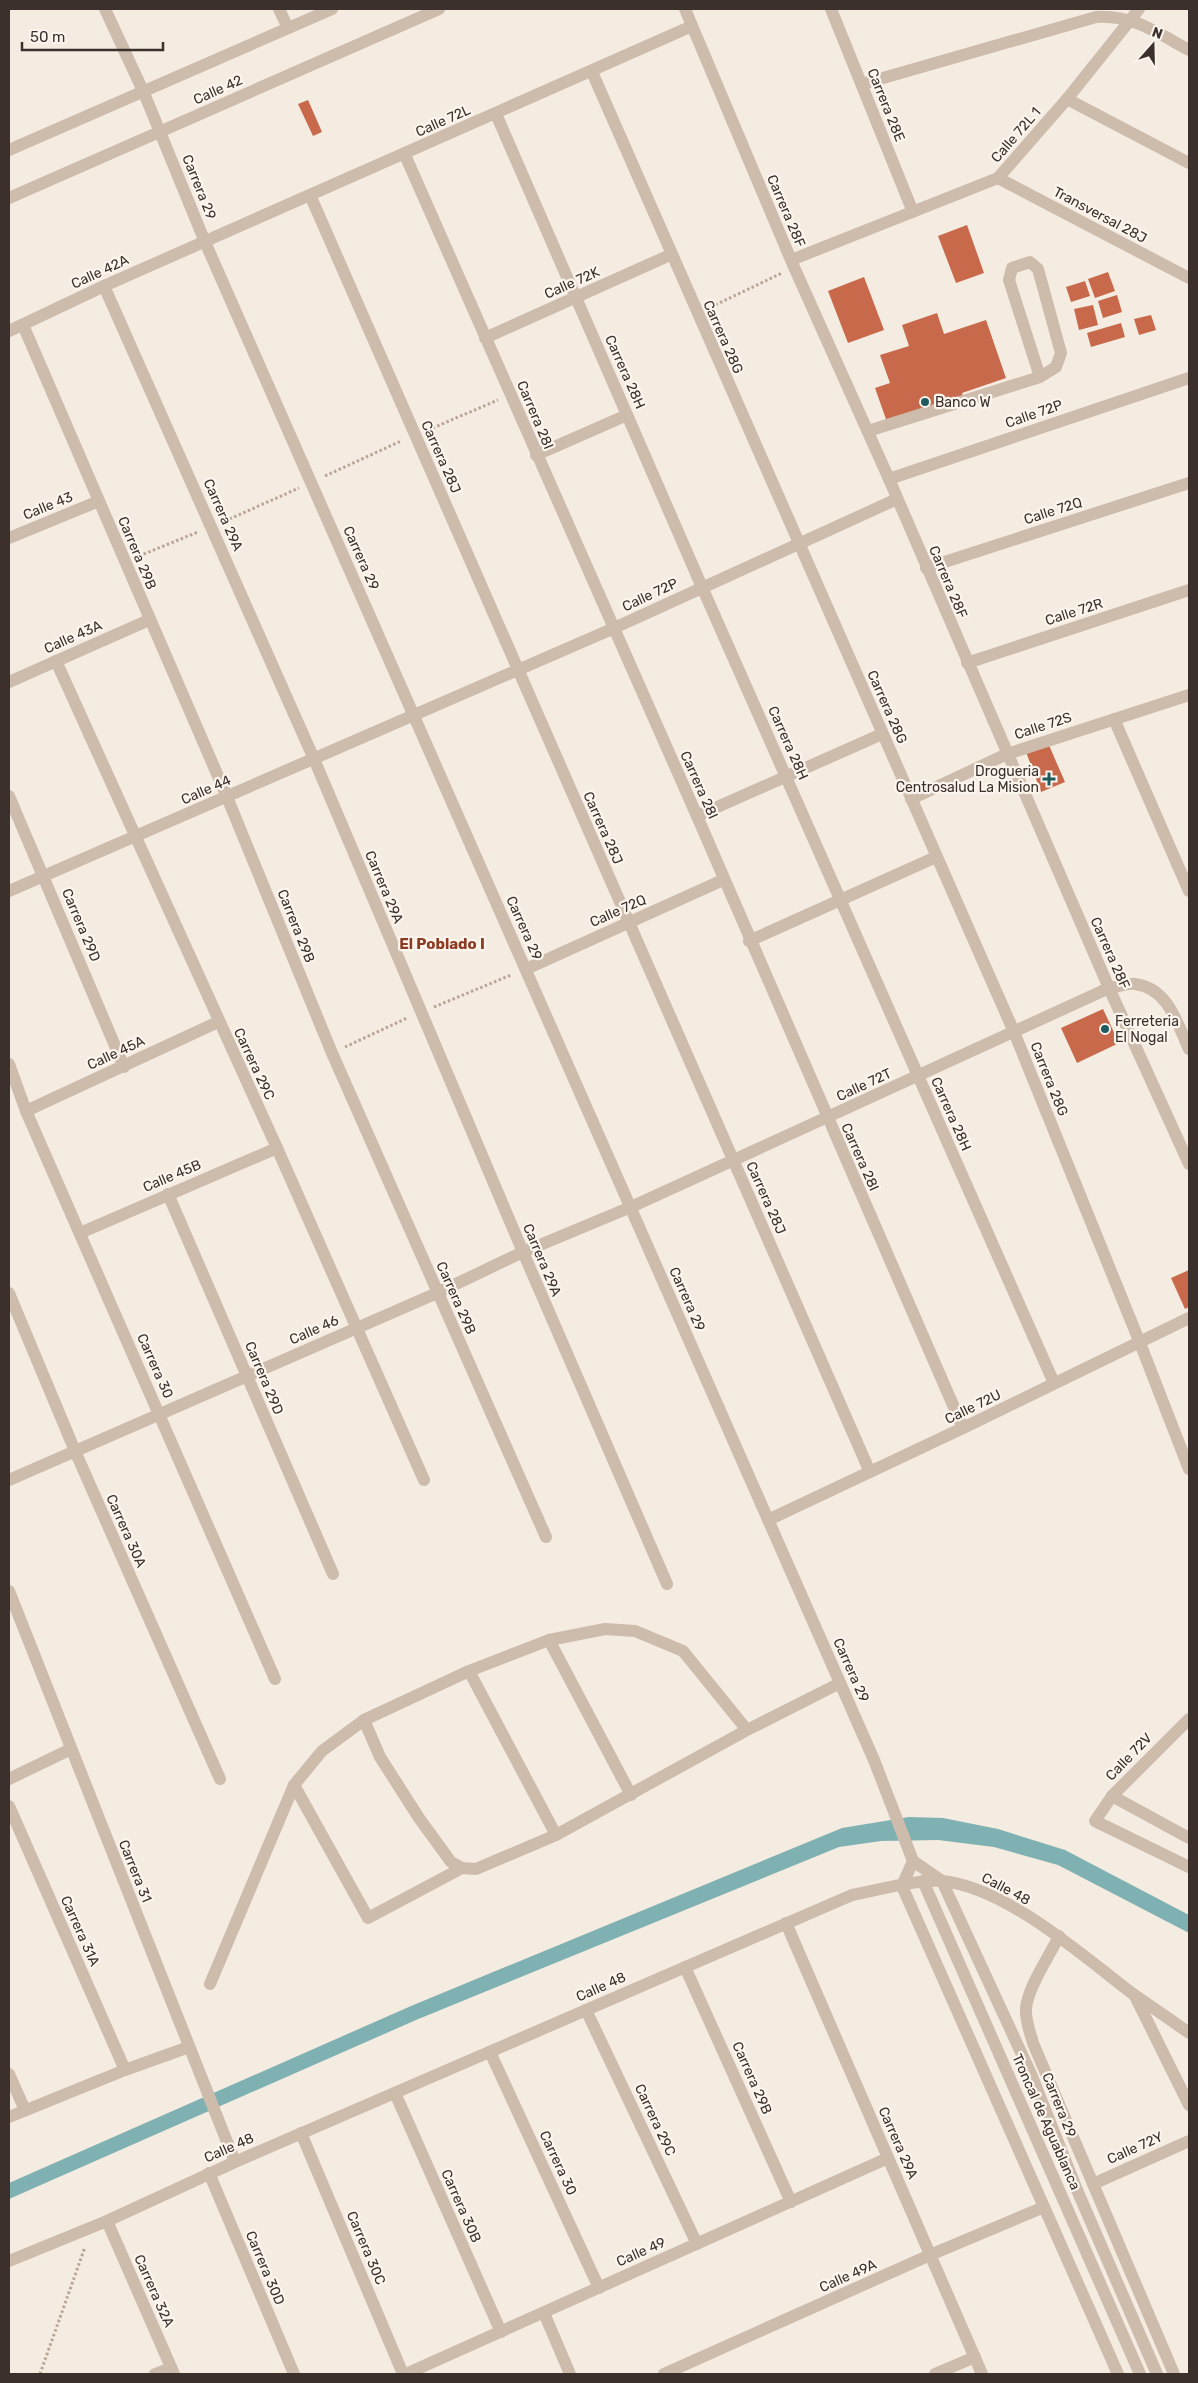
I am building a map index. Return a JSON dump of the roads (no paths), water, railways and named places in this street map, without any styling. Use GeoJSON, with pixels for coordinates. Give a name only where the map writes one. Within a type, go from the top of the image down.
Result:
{"type":"FeatureCollection","features":[{"type":"Feature","properties":{"kind":"street","name":"Carrera 29"},"geometry":{"type":"LineString","coordinates":[[105,9],[144,93],[205,242],[874,1760],[911,1855]]}},
{"type":"Feature","properties":{"kind":"street"},"geometry":{"type":"LineString","coordinates":[[279,9],[288,28]]}},
{"type":"Feature","properties":{"kind":"street","name":"Calle 42"},"geometry":{"type":"LineString","coordinates":[[9,150],[144,93],[332,9]]}},
{"type":"Feature","properties":{"kind":"street","name":"Calle 42"},"geometry":{"type":"LineString","coordinates":[[9,198],[438,9]]}},
{"type":"Feature","properties":{"kind":"street","name":"Carrera 28F"},"geometry":{"type":"LineString","coordinates":[[685,9],[792,264],[868,431],[1109,988],[1189,1164]]}},
{"type":"Feature","properties":{"kind":"street","name":"Carrera 28E"},"geometry":{"type":"LineString","coordinates":[[831,9],[913,212]]}},
{"type":"Feature","properties":{"kind":"street","name":"Calle 72L 1"},"geometry":{"type":"LineString","coordinates":[[792,264],[998,178],[1067,99],[1139,9]]}},
{"type":"Feature","properties":{"kind":"street"},"geometry":{"type":"LineString","coordinates":[[862,84],[1096,17],[1114,15],[1131,19],[1189,50]]}},
{"type":"Feature","properties":{"kind":"street","name":"Calle 72L"},"geometry":{"type":"LineString","coordinates":[[205,242],[405,155],[692,26]]}},
{"type":"Feature","properties":{"kind":"street","name":"Carrera 28G"},"geometry":{"type":"LineString","coordinates":[[592,72],[670,255],[1014,1032],[1189,1469]]}},
{"type":"Feature","properties":{"kind":"street"},"geometry":{"type":"LineString","coordinates":[[1067,99],[1189,163]]}},
{"type":"Feature","properties":{"kind":"street","name":"Carrera 28H"},"geometry":{"type":"LineString","coordinates":[[496,114],[702,587],[1054,1384]]}},
{"type":"Feature","properties":{"kind":"street","name":"Carrera 28I"},"geometry":{"type":"LineString","coordinates":[[405,155],[612,629],[697,816],[723,880],[963,1428]]}},
{"type":"Feature","properties":{"kind":"street","name":"Transversal 28J"},"geometry":{"type":"LineString","coordinates":[[998,178],[1189,278]]}},
{"type":"Feature","properties":{"kind":"street","name":"Carrera 28J"},"geometry":{"type":"LineString","coordinates":[[310,195],[870,1472]]}},
{"type":"Feature","properties":{"kind":"street","name":"Calle 42A"},"geometry":{"type":"LineString","coordinates":[[9,331],[104,286],[205,242]]}},
{"type":"Feature","properties":{"kind":"street","name":"Calle 72K"},"geometry":{"type":"LineString","coordinates":[[485,338],[670,255]]}},
{"type":"Feature","properties":{"kind":"street"},"geometry":{"type":"LineString","coordinates":[[868,431],[1040,377],[1056,367],[1061,353],[1038,269],[1030,262],[1012,268],[1009,280],[1040,377]]}},
{"type":"Feature","properties":{"kind":"street","name":"Carrera 29A"},"geometry":{"type":"LineString","coordinates":[[104,286],[314,759],[522,1252],[667,1584]]}},
{"type":"Feature","properties":{"kind":"street","name":"Carrera 29B"},"geometry":{"type":"LineString","coordinates":[[23,325],[227,797],[332,1052],[546,1537]]}},
{"type":"Feature","properties":{"kind":"street","name":"Calle 72P"},"geometry":{"type":"LineString","coordinates":[[889,479],[1189,378]]}},
{"type":"Feature","properties":{"kind":"street"},"geometry":{"type":"LineString","coordinates":[[536,455],[627,415]]}},
{"type":"Feature","properties":{"kind":"street","name":"Calle 72Q"},"geometry":{"type":"LineString","coordinates":[[926,568],[1189,483]]}},
{"type":"Feature","properties":{"kind":"street","name":"Calle 72P"},"geometry":{"type":"LineString","coordinates":[[414,716],[612,629],[897,499]]}},
{"type":"Feature","properties":{"kind":"street","name":"Calle 43"},"geometry":{"type":"LineString","coordinates":[[9,538],[99,501]]}},
{"type":"Feature","properties":{"kind":"street","name":"Calle 72R"},"geometry":{"type":"LineString","coordinates":[[967,663],[1189,590]]}},
{"type":"Feature","properties":{"kind":"street","name":"Calle 43A"},"geometry":{"type":"LineString","coordinates":[[9,682],[149,620]]}},
{"type":"Feature","properties":{"kind":"street","name":"Carrera 29C"},"geometry":{"type":"LineString","coordinates":[[56,661],[218,1022],[277,1148],[424,1480]]}},
{"type":"Feature","properties":{"kind":"street","name":"Calle 72S"},"geometry":{"type":"LineString","coordinates":[[911,799],[1007,754],[1189,695]]}},
{"type":"Feature","properties":{"kind":"street","name":"Calle 44"},"geometry":{"type":"LineString","coordinates":[[9,891],[414,716]]}},
{"type":"Feature","properties":{"kind":"street"},"geometry":{"type":"LineString","coordinates":[[1114,720],[1189,891]]}},
{"type":"Feature","properties":{"kind":"street"},"geometry":{"type":"LineString","coordinates":[[697,816],[882,734]]}},
{"type":"Feature","properties":{"kind":"street","name":"Carrera 29D"},"geometry":{"type":"LineString","coordinates":[[9,796],[124,1067]]}},
{"type":"Feature","properties":{"kind":"street"},"geometry":{"type":"LineString","coordinates":[[750,941],[936,857]]}},
{"type":"Feature","properties":{"kind":"street","name":"Calle 72Q"},"geometry":{"type":"LineString","coordinates":[[526,969],[723,880]]}},
{"type":"Feature","properties":{"kind":"street","name":"Calle 72T"},"geometry":{"type":"LineString","coordinates":[[631,1207],[1109,988],[1133,983],[1147,987],[1160,995],[1169,1004],[1189,1048]]}},
{"type":"Feature","properties":{"kind":"street","name":"Calle 45A"},"geometry":{"type":"LineString","coordinates":[[26,1111],[218,1022]]}},
{"type":"Feature","properties":{"kind":"street","name":"Carrera 30"},"geometry":{"type":"LineString","coordinates":[[9,1064],[26,1111],[276,1679]]}},
{"type":"Feature","properties":{"kind":"street","name":"Calle 45B"},"geometry":{"type":"LineString","coordinates":[[80,1233],[277,1148]]}},
{"type":"Feature","properties":{"kind":"street","name":"Carrera 29D"},"geometry":{"type":"LineString","coordinates":[[168,1194],[332,1574]]}},
{"type":"Feature","properties":{"kind":"street","name":"Calle 46"},"geometry":{"type":"LineString","coordinates":[[9,1480],[437,1293],[522,1252],[631,1207]]}},
{"type":"Feature","properties":{"kind":"street","name":"Carrera 30A"},"geometry":{"type":"LineString","coordinates":[[9,1293],[75,1451],[220,1779]]}},
{"type":"Feature","properties":{"kind":"street","name":"Calle 72U"},"geometry":{"type":"LineString","coordinates":[[768,1520],[1189,1318]]}},
{"type":"Feature","properties":{"kind":"street","name":"Carrera 31"},"geometry":{"type":"LineString","coordinates":[[9,1592],[235,2162]]}},
{"type":"Feature","properties":{"kind":"street"},"geometry":{"type":"LineString","coordinates":[[210,1984],[294,1785],[322,1751],[364,1720],[468,1671],[549,1640],[606,1629],[635,1631],[683,1652],[747,1730]]}},
{"type":"Feature","properties":{"kind":"street"},"geometry":{"type":"LineString","coordinates":[[549,1640],[631,1795]]}},
{"type":"Feature","properties":{"kind":"street"},"geometry":{"type":"LineString","coordinates":[[468,1671],[556,1835]]}},
{"type":"Feature","properties":{"kind":"street"},"geometry":{"type":"LineString","coordinates":[[364,1720],[380,1757],[419,1818],[451,1862],[462,1868],[476,1869],[556,1835],[747,1730],[840,1683]]}},
{"type":"Feature","properties":{"kind":"street","name":"Calle 72V"},"geometry":{"type":"LineString","coordinates":[[1189,1719],[1112,1796],[1095,1820],[1189,1867]]}},
{"type":"Feature","properties":{"kind":"street"},"geometry":{"type":"LineString","coordinates":[[9,1779],[71,1750]]}},
{"type":"Feature","properties":{"kind":"street"},"geometry":{"type":"LineString","coordinates":[[294,1785],[368,1918],[462,1868]]}},
{"type":"Feature","properties":{"kind":"street"},"geometry":{"type":"LineString","coordinates":[[1112,1796],[1189,1838]]}},
{"type":"Feature","properties":{"kind":"street","name":"Carrera 31A"},"geometry":{"type":"LineString","coordinates":[[9,1806],[124,2070]]}},
{"type":"Feature","properties":{"kind":"street"},"geometry":{"type":"LineString","coordinates":[[942,1881],[911,1855],[902,1886],[1118,2374]]}},
{"type":"Feature","properties":{"kind":"street","name":"Calle 48"},"geometry":{"type":"LineString","coordinates":[[9,2261],[107,2221],[209,2173],[852,1895],[924,1881],[942,1881],[966,1885],[992,1896],[1059,1936],[1134,1994],[1189,2033]]}},
{"type":"Feature","properties":{"kind":"street","name":"Troncal de Aguablanca"},"geometry":{"type":"LineString","coordinates":[[924,1881],[1140,2374]]}},
{"type":"Feature","properties":{"kind":"street","name":"Carrera 29"},"geometry":{"type":"LineString","coordinates":[[942,1881],[1031,2074],[1077,2190],[1157,2374]]}},
{"type":"Feature","properties":{"kind":"street","name":"Carrera 29A"},"geometry":{"type":"LineString","coordinates":[[786,1923],[982,2374]]}},
{"type":"Feature","properties":{"kind":"street"},"geometry":{"type":"LineString","coordinates":[[1059,1936],[1030,1994],[1026,2008],[1027,2025],[1174,2374]]}},
{"type":"Feature","properties":{"kind":"street","name":"Carrera 29B"},"geometry":{"type":"LineString","coordinates":[[685,1967],[791,2202]]}},
{"type":"Feature","properties":{"kind":"street"},"geometry":{"type":"LineString","coordinates":[[1134,1994],[1189,2105]]}},
{"type":"Feature","properties":{"kind":"street","name":"Carrera 29C"},"geometry":{"type":"LineString","coordinates":[[586,2010],[697,2244]]}},
{"type":"Feature","properties":{"kind":"street"},"geometry":{"type":"LineString","coordinates":[[9,2116],[124,2070],[189,2047]]}},
{"type":"Feature","properties":{"kind":"street","name":"Carrera 30"},"geometry":{"type":"LineString","coordinates":[[490,2052],[599,2288]]}},
{"type":"Feature","properties":{"kind":"street"},"geometry":{"type":"LineString","coordinates":[[9,2074],[25,2110]]}},
{"type":"Feature","properties":{"kind":"street","name":"Carrera 30B"},"geometry":{"type":"LineString","coordinates":[[395,2093],[501,2332]]}},
{"type":"Feature","properties":{"kind":"street","name":"Carrera 30C"},"geometry":{"type":"LineString","coordinates":[[301,2133],[405,2374]]}},
{"type":"Feature","properties":{"kind":"street","name":"Calle 72Y"},"geometry":{"type":"LineString","coordinates":[[1093,2184],[1189,2141]]}},
{"type":"Feature","properties":{"kind":"street","name":"Calle 49"},"geometry":{"type":"LineString","coordinates":[[405,2374],[888,2158]]}},
{"type":"Feature","properties":{"kind":"street","name":"Carrera 30D"},"geometry":{"type":"LineString","coordinates":[[209,2173],[294,2374]]}},
{"type":"Feature","properties":{"kind":"street","name":"Calle 49A"},"geometry":{"type":"LineString","coordinates":[[664,2374],[930,2255],[1044,2207]]}},
{"type":"Feature","properties":{"kind":"street","name":"Carrera 32A"},"geometry":{"type":"LineString","coordinates":[[107,2221],[173,2371]]}},
{"type":"Feature","properties":{"kind":"street"},"geometry":{"type":"LineString","coordinates":[[544,2312],[570,2374]]}},
{"type":"Feature","properties":{"kind":"street"},"geometry":{"type":"LineString","coordinates":[[935,2374],[975,2357]]}},
{"type":"Feature","properties":{"kind":"street"},"geometry":{"type":"LineString","coordinates":[[154,2374],[173,2371]]}},
{"type":"Feature","properties":{"kind":"water"},"geometry":{"type":"Polygon","coordinates":[[[909,1817],[943,1818],[998,1829],[1065,1850],[1189,1915],[1189,1933],[1058,1865],[994,1847],[938,1840],[881,1841],[839,1847],[416,2020],[9,2199],[9,2183],[411,2006],[842,1828],[909,1817]]]}},
{"type":"Feature","properties":{"kind":"place","name":"Banco W"},"geometry":{"type":"Point","coordinates":[925,402]}},
{"type":"Feature","properties":{"kind":"place","name":"Drogueria Centrosalud La Mision"},"geometry":{"type":"Point","coordinates":[1049,779]}},
{"type":"Feature","properties":{"kind":"place","name":"Ferreteria El Nogal"},"geometry":{"type":"Point","coordinates":[1105,1029]}},
{"type":"Feature","properties":{"kind":"district","name":"El Poblado I"},"geometry":{"type":"Point","coordinates":[442,944]}}]}
